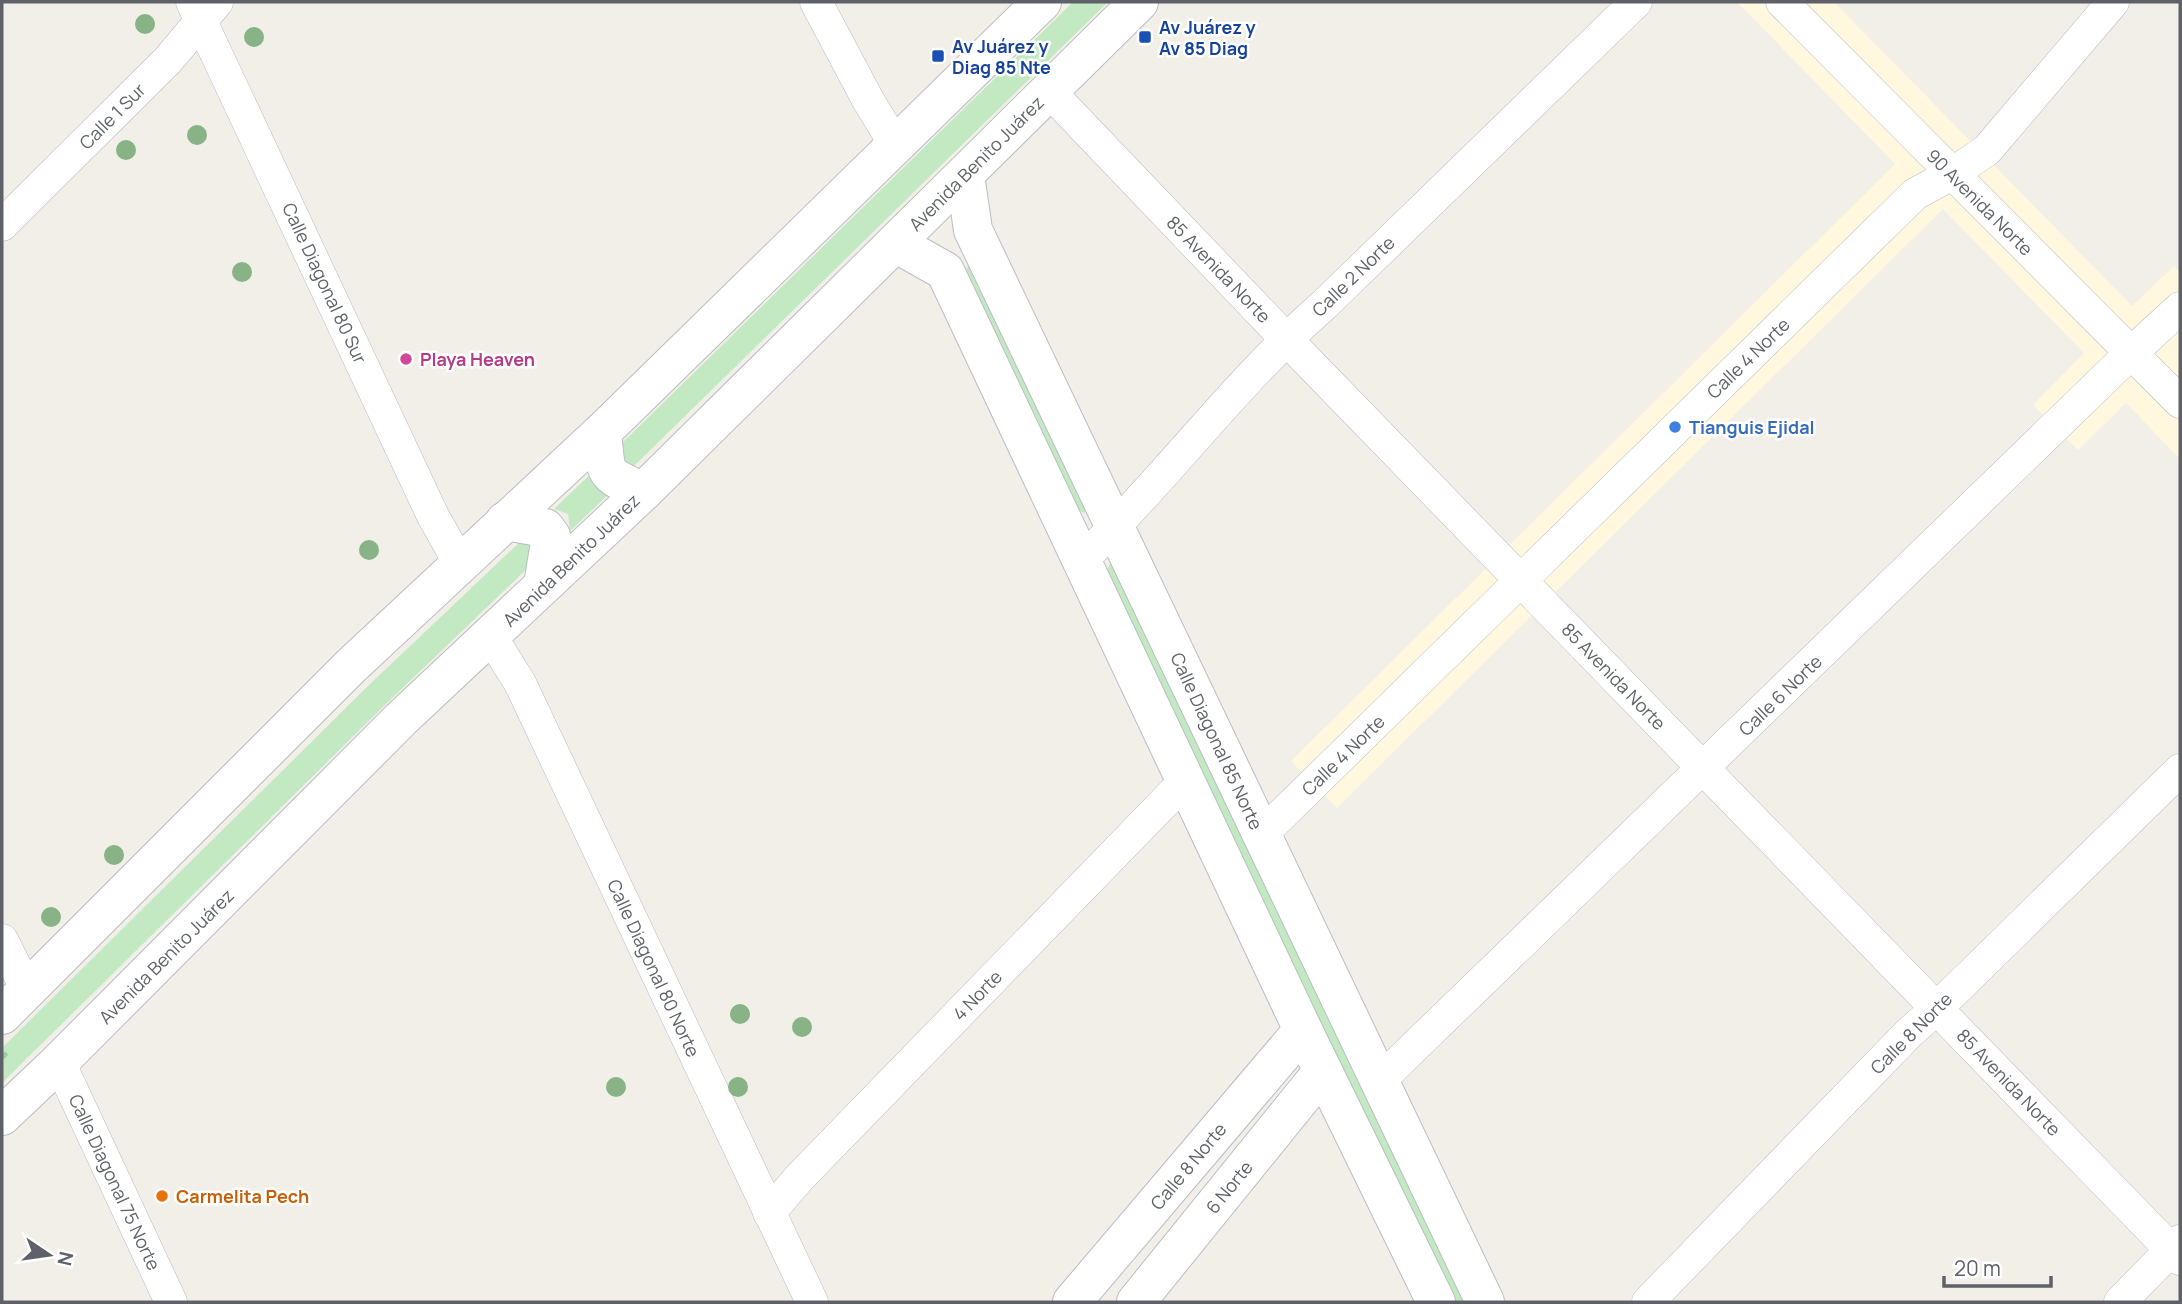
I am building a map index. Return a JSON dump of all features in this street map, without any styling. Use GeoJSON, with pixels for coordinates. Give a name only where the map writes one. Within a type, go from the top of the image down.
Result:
{"type":"FeatureCollection","features":[{"type":"Feature","properties":{"kind":"main road"},"geometry":{"type":"LineString","coordinates":[[14,1002],[351,666],[602,432],[1042,2]]}},
{"type":"Feature","properties":{"kind":"main road","name":"Avenida Benito Juárez"},"geometry":{"type":"LineString","coordinates":[[2,1116],[401,719],[643,492],[1139,2]]}},
{"type":"Feature","properties":{"kind":"main road","name":"Calle Diagonal 85 Norte"},"geometry":{"type":"LineString","coordinates":[[965,174],[973,230],[1485,1302]]}},
{"type":"Feature","properties":{"kind":"main road"},"geometry":{"type":"LineString","coordinates":[[895,243],[945,271],[1187,779],[1303,1030],[1436,1302]]}},
{"type":"Feature","properties":{"kind":"main road"},"geometry":{"type":"LineString","coordinates":[[602,432],[607,471],[613,478],[643,492]]}},
{"type":"Feature","properties":{"kind":"main road"},"geometry":{"type":"LineString","coordinates":[[505,521],[545,528],[551,536],[543,585]]}},
{"type":"Feature","properties":{"kind":"main road","name":"Calle 8 Norte"},"geometry":{"type":"LineString","coordinates":[[1072,1302],[1303,1030]]}},
{"type":"Feature","properties":{"kind":"main road","name":"6 Norte"},"geometry":{"type":"LineString","coordinates":[[1136,1302],[1323,1071]]}},
{"type":"Feature","properties":{"kind":"street"},"geometry":{"type":"LineString","coordinates":[[816,2],[868,100],[896,146]]}},
{"type":"Feature","properties":{"kind":"street","name":"Calle 2 Norte"},"geometry":{"type":"LineString","coordinates":[[1081,561],[1116,527],[1255,370],[1636,2]]}},
{"type":"Feature","properties":{"kind":"street","name":"90 Avenida Norte"},"geometry":{"type":"LineString","coordinates":[[1782,2],[2180,402]]}},
{"type":"Feature","properties":{"kind":"street","name":"Calle 4 Norte"},"geometry":{"type":"LineString","coordinates":[[1261,835],[1915,194],[1952,174],[1987,150],[2113,2]]}},
{"type":"Feature","properties":{"kind":"street","name":"Calle 1 Sur"},"geometry":{"type":"LineString","coordinates":[[2,225],[168,60],[204,8]]}},
{"type":"Feature","properties":{"kind":"street","name":"Calle Diagonal 80 Sur"},"geometry":{"type":"LineString","coordinates":[[204,8],[433,516],[460,564]]}},
{"type":"Feature","properties":{"kind":"street","name":"85 Avenida Norte"},"geometry":{"type":"LineString","coordinates":[[1049,91],[1703,768],[2177,1250]]}},
{"type":"Feature","properties":{"kind":"street","name":"Calle 6 Norte"},"geometry":{"type":"LineString","coordinates":[[1378,1082],[2180,308]]}},
{"type":"Feature","properties":{"kind":"street","name":"Calle Diagonal 80 Norte"},"geometry":{"type":"LineString","coordinates":[[491,637],[520,683],[769,1213],[807,1300]]}},
{"type":"Feature","properties":{"kind":"street","name":"Calle 8 Norte"},"geometry":{"type":"LineString","coordinates":[[1648,1302],[1908,1034],[2180,770]]}},
{"type":"Feature","properties":{"kind":"street","name":"4 Norte"},"geometry":{"type":"LineString","coordinates":[[769,1213],[800,1177],[1187,779]]}},
{"type":"Feature","properties":{"kind":"street"},"geometry":{"type":"LineString","coordinates":[[2,940],[14,1002]]}},
{"type":"Feature","properties":{"kind":"street","name":"Calle Diagonal 75 Norte"},"geometry":{"type":"LineString","coordinates":[[59,1062],[171,1302]]}},
{"type":"Feature","properties":{"kind":"street"},"geometry":{"type":"LineString","coordinates":[[2120,1302],[2177,1250]]}},
{"type":"Feature","properties":{"kind":"shaded area","name":"Tianguis Ejidal"},"geometry":{"type":"Polygon","coordinates":[[[1737,2],[1834,2],[2132,306],[2174,266],[2180,272],[2180,459],[2126,403],[2078,450],[2033,405],[2084,353],[1943,209],[1337,808],[1291,761],[1895,164],[1737,2]]]}},
{"type":"Feature","properties":{"kind":"green space"},"geometry":{"type":"Polygon","coordinates":[[[1073,2],[1108,2],[633,467],[618,465],[619,446],[1073,2]]]}},
{"type":"Feature","properties":{"kind":"green space"},"geometry":{"type":"Polygon","coordinates":[[[968,265],[981,281],[1088,504],[1085,513],[1075,509],[964,280],[968,265]]]}},
{"type":"Feature","properties":{"kind":"green space"},"geometry":{"type":"Polygon","coordinates":[[[596,469],[613,490],[570,531],[568,514],[554,509],[596,469]]]}},
{"type":"Feature","properties":{"kind":"green space"},"geometry":{"type":"Polygon","coordinates":[[[522,540],[530,541],[536,560],[2,1083],[2,1048],[369,685],[522,540]]]}},
{"type":"Feature","properties":{"kind":"green space"},"geometry":{"type":"Polygon","coordinates":[[[1113,557],[1467,1302],[1453,1302],[1106,572],[1113,557]]]}},
{"type":"Feature","properties":{"kind":"place","name":"Av Juárez y Av 85 Diag"},"geometry":{"type":"Point","coordinates":[1145,37]}},
{"type":"Feature","properties":{"kind":"place","name":"Av Juárez y Diag 85 Nte"},"geometry":{"type":"Point","coordinates":[938,56]}},
{"type":"Feature","properties":{"kind":"place","name":"Playa Heaven"},"geometry":{"type":"Point","coordinates":[406,359]}},
{"type":"Feature","properties":{"kind":"place","name":"Tianguis Ejidal"},"geometry":{"type":"Point","coordinates":[1675,427]}},
{"type":"Feature","properties":{"kind":"place","name":"Carmelita Pech"},"geometry":{"type":"Point","coordinates":[162,1196]}}]}
